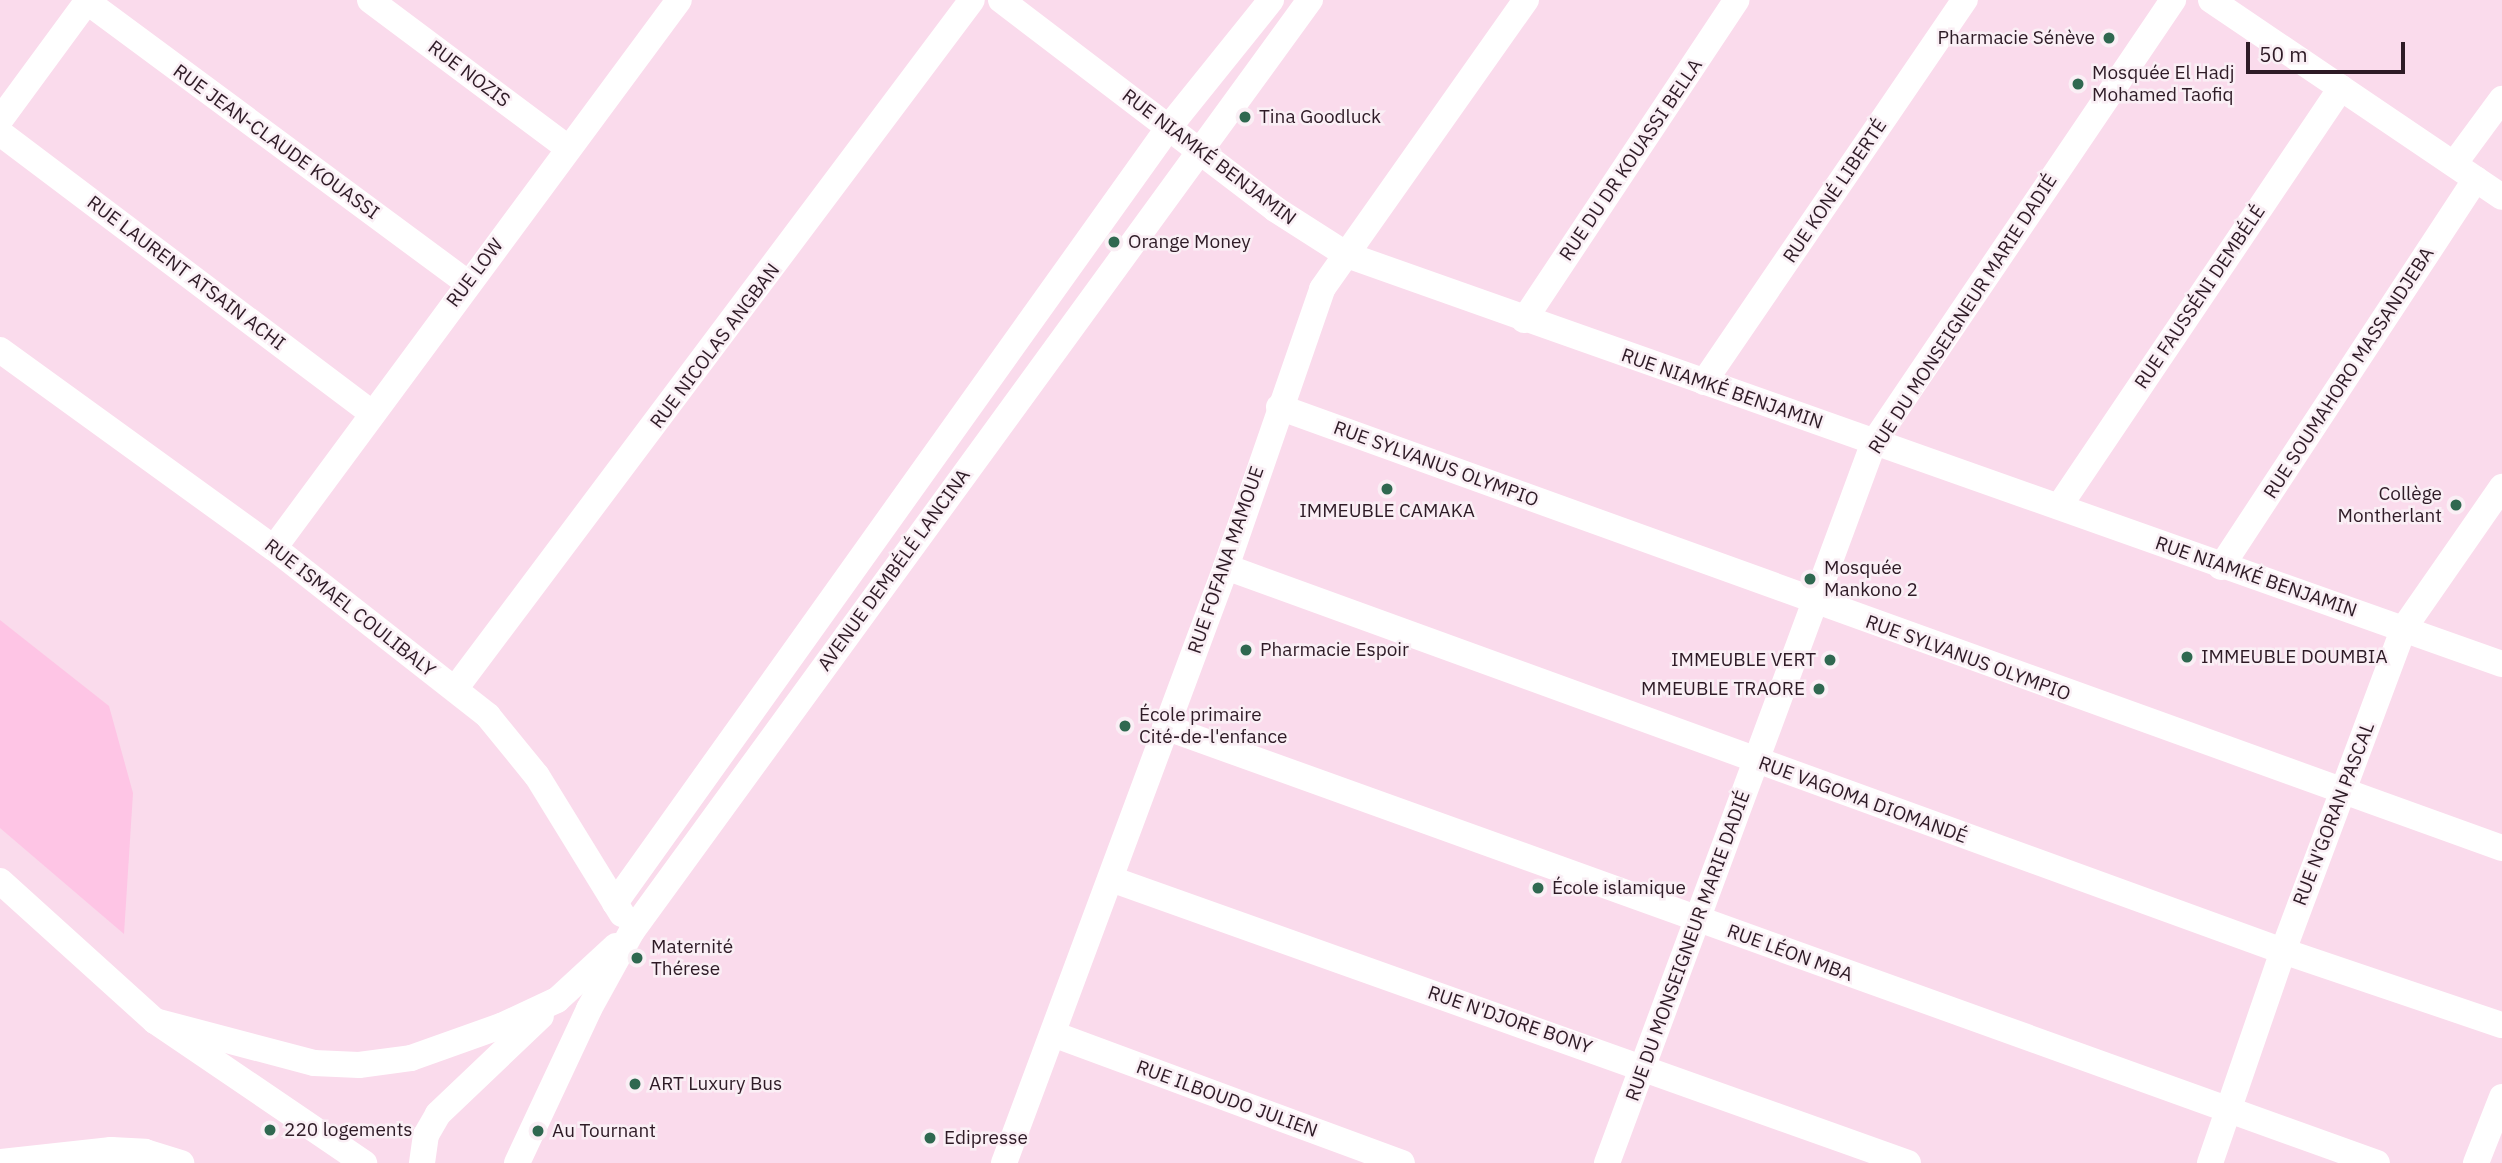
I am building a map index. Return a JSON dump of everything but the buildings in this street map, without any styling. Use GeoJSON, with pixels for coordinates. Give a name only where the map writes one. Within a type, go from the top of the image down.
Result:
{"type":"FeatureCollection","features":[{"type":"Feature","properties":{"kind":"street"},"geometry":{"type":"LineString","coordinates":[[0,120],[86,0]]}},
{"type":"Feature","properties":{"kind":"street","name":"RUE JEAN-CLAUDE KOUASSI"},"geometry":{"type":"LineString","coordinates":[[86,0],[468,283]]}},
{"type":"Feature","properties":{"kind":"street","name":"RUE NOZIS"},"geometry":{"type":"LineString","coordinates":[[370,0],[568,148]]}},
{"type":"Feature","properties":{"kind":"street","name":"RUE NICOLAS ANGBAN"},"geometry":{"type":"LineString","coordinates":[[455,689],[972,0]]}},
{"type":"Feature","properties":{"kind":"street","name":"RUE NIAMKÉ BENJAMIN"},"geometry":{"type":"LineString","coordinates":[[1001,0],[1275,209],[1348,255],[1524,320],[2060,505],[2221,568],[2404,628],[2502,664]]}},
{"type":"Feature","properties":{"kind":"street"},"geometry":{"type":"LineString","coordinates":[[615,903],[1169,127],[1270,0]]}},
{"type":"Feature","properties":{"kind":"street","name":"AVENUE DEMBÉLÉ LANCINA"},"geometry":{"type":"LineString","coordinates":[[517,1163],[632,931],[1310,0]]}},
{"type":"Feature","properties":{"kind":"street","name":"RUE FOFANA MAMOUE"},"geometry":{"type":"LineString","coordinates":[[1004,1163],[1227,567],[1279,407],[1322,289],[1526,0]]}},
{"type":"Feature","properties":{"kind":"street","name":"RUE DU DR KOUASSI BELLA"},"geometry":{"type":"LineString","coordinates":[[1524,320],[1737,0]]}},
{"type":"Feature","properties":{"kind":"street","name":"RUE KONÉ LIBERTÉ"},"geometry":{"type":"LineString","coordinates":[[1704,382],[1965,0]]}},
{"type":"Feature","properties":{"kind":"street","name":"RUE DU MONSEIGNEUR MARIE DADIÉ"},"geometry":{"type":"LineString","coordinates":[[1607,1163],[1874,442],[2173,0]]}},
{"type":"Feature","properties":{"kind":"street"},"geometry":{"type":"LineString","coordinates":[[2211,0],[2502,197]]}},
{"type":"Feature","properties":{"kind":"street","name":"RUE LOW"},"geometry":{"type":"LineString","coordinates":[[274,548],[568,148],[670,3]]}},
{"type":"Feature","properties":{"kind":"street","name":"RUE FAUSSÉNI DEMBÉLÉ"},"geometry":{"type":"LineString","coordinates":[[2060,505],[2341,88]]}},
{"type":"Feature","properties":{"kind":"street"},"geometry":{"type":"LineString","coordinates":[[2454,164],[2502,99]]}},
{"type":"Feature","properties":{"kind":"street","name":"RUE LAURENT ATSAIN ACHI"},"geometry":{"type":"LineString","coordinates":[[0,133],[372,413]]}},
{"type":"Feature","properties":{"kind":"street","name":"RUE SOUMAHORO MASSANDJEBA"},"geometry":{"type":"LineString","coordinates":[[2221,568],[2476,180]]}},
{"type":"Feature","properties":{"kind":"street","name":"RUE ISMAEL COULIBALY"},"geometry":{"type":"LineString","coordinates":[[0,350],[274,548],[455,689],[517,747],[632,931]]}},
{"type":"Feature","properties":{"kind":"street","name":"RUE SYLVANUS OLYMPIO"},"geometry":{"type":"LineString","coordinates":[[1279,407],[2342,794],[2502,848]]}},
{"type":"Feature","properties":{"kind":"street","name":"RUE N'GORAN PASCAL"},"geometry":{"type":"LineString","coordinates":[[2210,1163],[2283,951],[2404,628],[2502,487]]}},
{"type":"Feature","properties":{"kind":"street","name":"RUE VAGOMA DIOMANDÉ"},"geometry":{"type":"LineString","coordinates":[[1227,567],[2283,951],[2502,1025]]}},
{"type":"Feature","properties":{"kind":"street","name":"RUE LÉON MBA"},"geometry":{"type":"LineString","coordinates":[[1165,727],[2377,1163]]}},
{"type":"Feature","properties":{"kind":"street","name":"RUE N'DJORE BONY"},"geometry":{"type":"LineString","coordinates":[[1111,879],[1908,1163]]}},
{"type":"Feature","properties":{"kind":"street"},"geometry":{"type":"LineString","coordinates":[[0,881],[155,1021],[364,1163]]}},
{"type":"Feature","properties":{"kind":"street"},"geometry":{"type":"LineString","coordinates":[[422,1163],[426,1135],[438,1114],[632,931]]}},
{"type":"Feature","properties":{"kind":"street"},"geometry":{"type":"LineString","coordinates":[[155,1021],[314,1063],[359,1065],[411,1058],[452,1045],[557,1000]]}},
{"type":"Feature","properties":{"kind":"street","name":"RUE ILBOUDO JULIEN"},"geometry":{"type":"LineString","coordinates":[[1053,1034],[1402,1163]]}},
{"type":"Feature","properties":{"kind":"street"},"geometry":{"type":"LineString","coordinates":[[2476,1163],[2502,1097]]}},
{"type":"Feature","properties":{"kind":"street"},"geometry":{"type":"LineString","coordinates":[[528,1163],[531,1131]]}},
{"type":"Feature","properties":{"kind":"street"},"geometry":{"type":"LineString","coordinates":[[0,1162],[111,1150],[145,1152],[181,1163]]}},
{"type":"Feature","properties":{"kind":"shaded area"},"geometry":{"type":"Polygon","coordinates":[[[0,620],[109,706],[133,793],[124,934],[0,828],[0,620]]]}},
{"type":"Feature","properties":{"kind":"place","name":"Pharmacie Sénève"},"geometry":{"type":"Point","coordinates":[2109,38]}},
{"type":"Feature","properties":{"kind":"place","name":"Mosquée El Hadj Mohamed Taofiq"},"geometry":{"type":"Point","coordinates":[2078,84]}},
{"type":"Feature","properties":{"kind":"place","name":"Tina Goodluck"},"geometry":{"type":"Point","coordinates":[1245,117]}},
{"type":"Feature","properties":{"kind":"place","name":"Orange Money"},"geometry":{"type":"Point","coordinates":[1114,242]}},
{"type":"Feature","properties":{"kind":"place","name":"IMMEUBLE CAMAKA"},"geometry":{"type":"Point","coordinates":[1387,489]}},
{"type":"Feature","properties":{"kind":"place","name":"Collège Montherlant"},"geometry":{"type":"Point","coordinates":[2456,505]}},
{"type":"Feature","properties":{"kind":"place","name":"Mosquée Mankono 2"},"geometry":{"type":"Point","coordinates":[1810,579]}},
{"type":"Feature","properties":{"kind":"place","name":"Pharmacie Espoir"},"geometry":{"type":"Point","coordinates":[1246,650]}},
{"type":"Feature","properties":{"kind":"place","name":"IMMEUBLE DOUMBIA"},"geometry":{"type":"Point","coordinates":[2187,657]}},
{"type":"Feature","properties":{"kind":"place","name":"IMMEUBLE VERT"},"geometry":{"type":"Point","coordinates":[1830,660]}},
{"type":"Feature","properties":{"kind":"place","name":"MMEUBLE TRAORE"},"geometry":{"type":"Point","coordinates":[1819,689]}},
{"type":"Feature","properties":{"kind":"place","name":"École primaire Cité-de-l'enfance"},"geometry":{"type":"Point","coordinates":[1125,726]}},
{"type":"Feature","properties":{"kind":"place","name":"École islamique"},"geometry":{"type":"Point","coordinates":[1538,888]}},
{"type":"Feature","properties":{"kind":"place","name":"Maternité Thérese"},"geometry":{"type":"Point","coordinates":[637,958]}},
{"type":"Feature","properties":{"kind":"place","name":"ART Luxury Bus"},"geometry":{"type":"Point","coordinates":[635,1084]}},
{"type":"Feature","properties":{"kind":"place","name":"220 logements"},"geometry":{"type":"Point","coordinates":[270,1130]}},
{"type":"Feature","properties":{"kind":"place","name":"Au Tournant"},"geometry":{"type":"Point","coordinates":[538,1131]}},
{"type":"Feature","properties":{"kind":"place","name":"Edipresse"},"geometry":{"type":"Point","coordinates":[930,1138]}}]}
